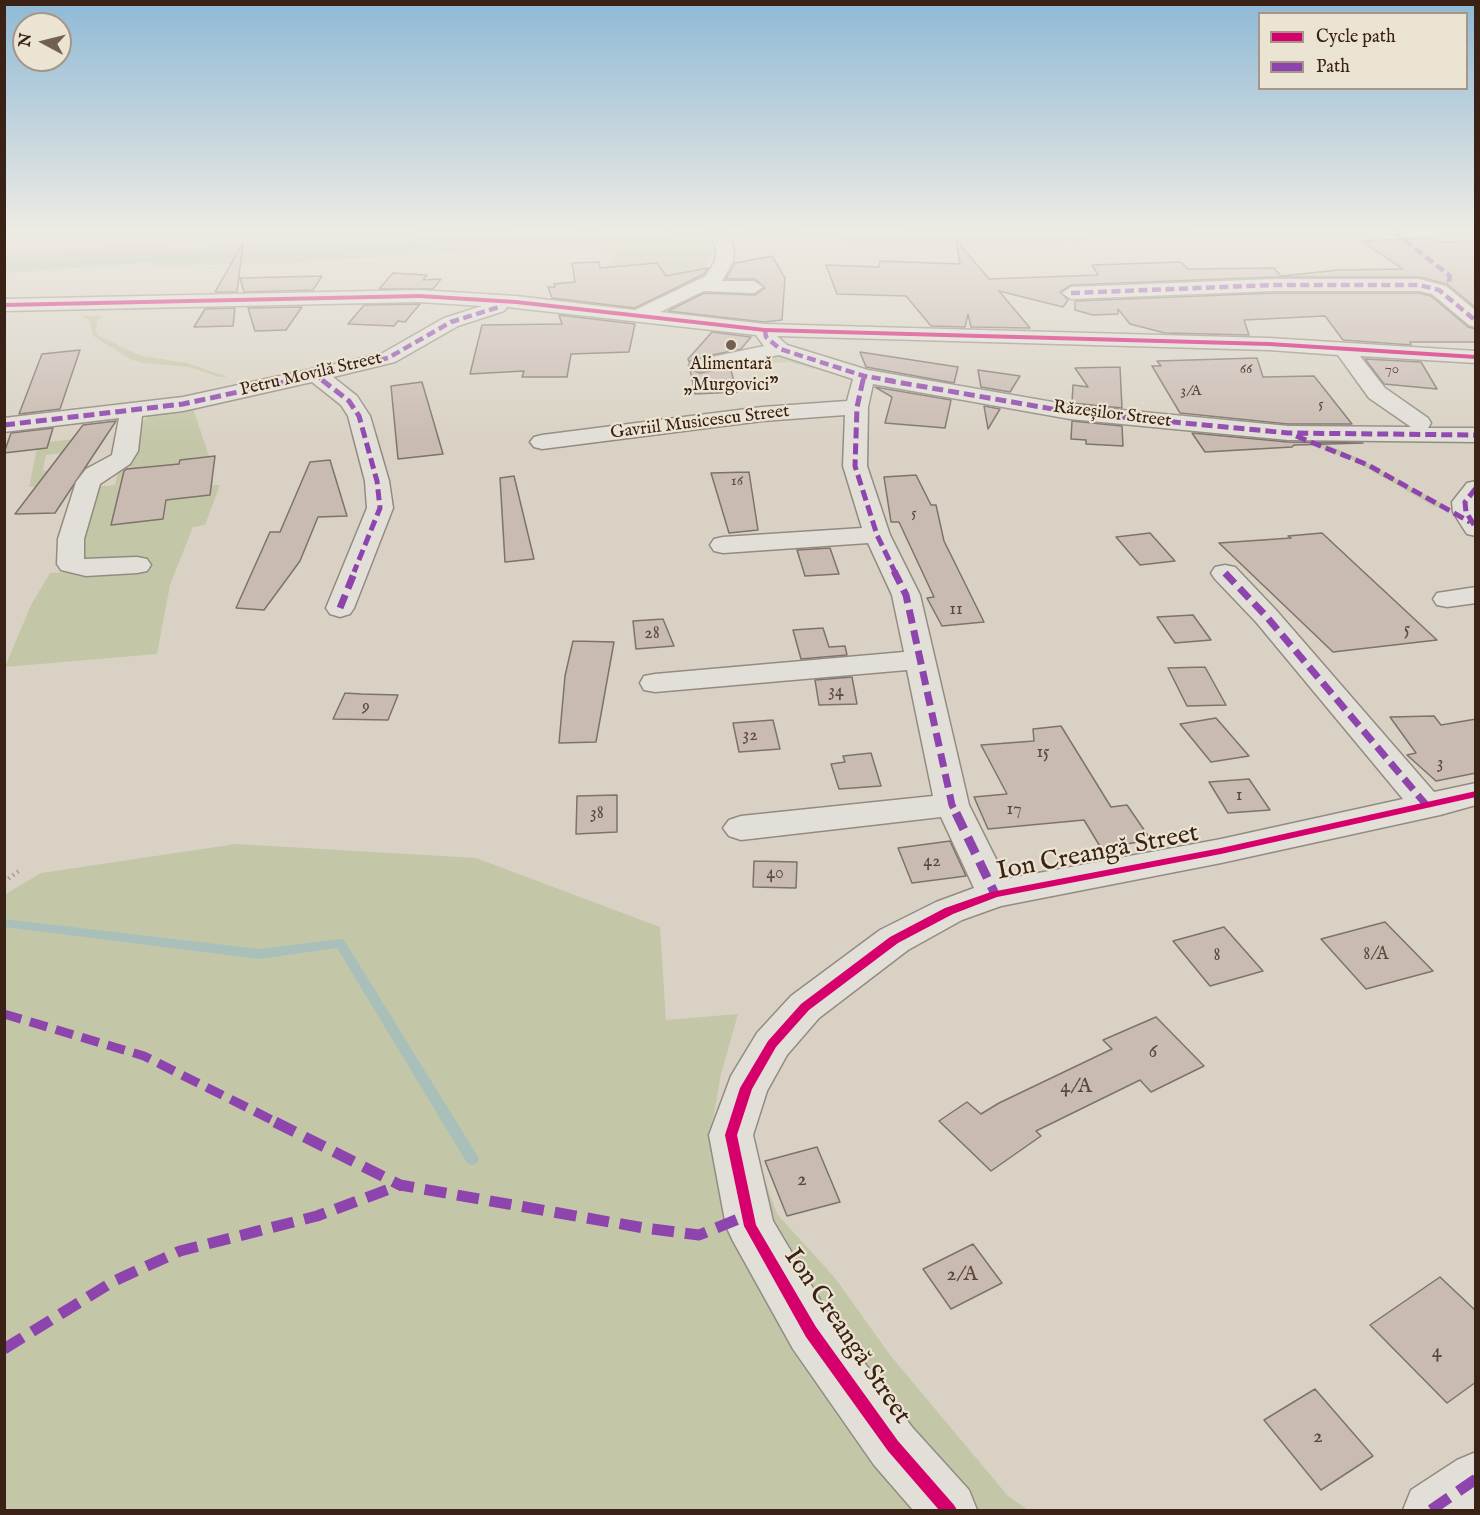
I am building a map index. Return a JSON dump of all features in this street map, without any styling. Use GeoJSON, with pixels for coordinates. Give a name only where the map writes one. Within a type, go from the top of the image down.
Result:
{"type":"FeatureCollection","features":[{"type":"Feature","properties":{"kind":"street"},"geometry":{"type":"LineString","coordinates":[[4,305],[181,301]]}},
{"type":"Feature","properties":{"kind":"street"},"geometry":{"type":"LineString","coordinates":[[485,301],[516,302],[765,330],[1344,348],[1476,357]]}},
{"type":"Feature","properties":{"kind":"street"},"geometry":{"type":"LineString","coordinates":[[639,315],[672,301]]}},
{"type":"Feature","properties":{"kind":"street"},"geometry":{"type":"LineString","coordinates":[[1452,301],[1476,321]]}},
{"type":"Feature","properties":{"kind":"street","name":"Petru Movilă Street"},"geometry":{"type":"LineString","coordinates":[[4,425],[131,412],[183,404],[388,358],[452,322],[516,302]]}},
{"type":"Feature","properties":{"kind":"street"},"geometry":{"type":"LineString","coordinates":[[765,330],[766,337],[780,349]]}},
{"type":"Feature","properties":{"kind":"street"},"geometry":{"type":"LineString","coordinates":[[1344,348],[1377,393],[1420,423]]}},
{"type":"Feature","properties":{"kind":"street"},"geometry":{"type":"LineString","coordinates":[[700,365],[780,349]]}},
{"type":"Feature","properties":{"kind":"street","name":"Răzeșilor Street"},"geometry":{"type":"LineString","coordinates":[[780,349],[864,376],[1121,418],[1288,433],[1476,435]]}},
{"type":"Feature","properties":{"kind":"street"},"geometry":{"type":"LineString","coordinates":[[314,373],[349,401],[360,416],[377,481],[380,508],[340,608]]}},
{"type":"Feature","properties":{"kind":"street"},"geometry":{"type":"LineString","coordinates":[[864,376],[857,407],[855,465],[877,535],[906,595],[952,805],[995,894]]}},
{"type":"Feature","properties":{"kind":"street","name":"Gavriil Musicescu Street"},"geometry":{"type":"LineString","coordinates":[[542,442],[762,414],[857,407]]}},
{"type":"Feature","properties":{"kind":"street"},"geometry":{"type":"LineString","coordinates":[[131,412],[126,451],[122,459],[95,474],[88,483],[71,539],[70,564],[86,568],[137,565]]}},
{"type":"Feature","properties":{"kind":"street"},"geometry":{"type":"LineString","coordinates":[[1476,488],[1465,502],[1466,512],[1476,528]]}},
{"type":"Feature","properties":{"kind":"street"},"geometry":{"type":"LineString","coordinates":[[723,545],[877,535]]}},
{"type":"Feature","properties":{"kind":"street"},"geometry":{"type":"LineString","coordinates":[[1225,573],[1266,616],[1428,807]]}},
{"type":"Feature","properties":{"kind":"street"},"geometry":{"type":"LineString","coordinates":[[1446,599],[1476,595]]}},
{"type":"Feature","properties":{"kind":"street"},"geometry":{"type":"LineString","coordinates":[[656,683],[921,660]]}},
{"type":"Feature","properties":{"kind":"street","name":"Ion Creangă Street"},"geometry":{"type":"LineString","coordinates":[[950,1510],[893,1446],[811,1332],[750,1226],[731,1135],[746,1088],[772,1044],[805,1007],[894,940],[949,911],[995,894],[1428,807],[1476,794]]}},
{"type":"Feature","properties":{"kind":"street"},"geometry":{"type":"LineString","coordinates":[[741,828],[952,805]]}},
{"type":"Feature","properties":{"kind":"street"},"geometry":{"type":"LineString","coordinates":[[1431,1510],[1476,1479]]}},
{"type":"Feature","properties":{"kind":"path"},"geometry":{"type":"LineString","coordinates":[[4,882],[20,870]]}},
{"type":"Feature","properties":{"kind":"green space"},"geometry":{"type":"Polygon","coordinates":[[[641,301],[656,301],[646,305],[641,301]]]}},
{"type":"Feature","properties":{"kind":"green space"},"geometry":{"type":"Polygon","coordinates":[[[80,315],[103,316],[97,321],[96,331],[99,336],[141,356],[187,363],[228,377],[219,377],[189,367],[141,363],[130,359],[93,336],[89,320],[80,315]]]}},
{"type":"Feature","properties":{"kind":"green space"},"geometry":{"type":"Polygon","coordinates":[[[781,353],[811,363],[814,369],[789,362],[726,366],[781,353]]]}},
{"type":"Feature","properties":{"kind":"green space"},"geometry":{"type":"Polygon","coordinates":[[[193,408],[212,465],[213,485],[220,485],[205,525],[193,527],[170,585],[157,654],[5,667],[31,605],[50,573],[142,568],[85,563],[79,545],[94,487],[115,485],[119,468],[130,467],[140,425],[149,415],[193,408]]]}},
{"type":"Feature","properties":{"kind":"green space"},"geometry":{"type":"Polygon","coordinates":[[[118,416],[118,419],[51,427],[48,442],[75,439],[73,452],[46,455],[43,471],[89,465],[83,483],[29,487],[42,423],[118,416]]]}},
{"type":"Feature","properties":{"kind":"green space"},"geometry":{"type":"Polygon","coordinates":[[[1311,438],[1354,456],[1446,506],[1435,507],[1351,459],[1305,442],[1311,438]]]}},
{"type":"Feature","properties":{"kind":"green space"},"geometry":{"type":"Polygon","coordinates":[[[236,844],[476,858],[660,927],[666,1020],[738,1014],[721,1074],[709,1142],[756,1124],[753,1146],[777,1214],[835,1278],[890,1355],[1008,1496],[1028,1510],[5,1510],[4,895],[41,873],[236,844]]]}},
{"type":"Feature","properties":{"kind":"building"},"geometry":{"type":"Polygon","coordinates":[[[574,301],[650,301],[635,308],[574,301]]]}},
{"type":"Feature","properties":{"kind":"building"},"geometry":{"type":"Polygon","coordinates":[[[689,301],[783,301],[782,320],[764,322],[668,311],[689,301]]]}},
{"type":"Feature","properties":{"kind":"building"},"geometry":{"type":"Polygon","coordinates":[[[910,301],[1007,301],[1030,328],[971,327],[968,314],[965,327],[931,326],[910,301]]]}},
{"type":"Feature","properties":{"kind":"building"},"geometry":{"type":"Polygon","coordinates":[[[1038,301],[1068,301],[1063,307],[1038,301]]]}},
{"type":"Feature","properties":{"kind":"building"},"geometry":{"type":"Polygon","coordinates":[[[1075,301],[1437,301],[1468,327],[1476,329],[1476,342],[1410,342],[1411,345],[1343,340],[1325,316],[1244,320],[1249,335],[1165,333],[1130,324],[1118,309],[1118,314],[1093,315],[1075,310],[1075,301]]]}},
{"type":"Feature","properties":{"kind":"building"},"geometry":{"type":"Polygon","coordinates":[[[1467,301],[1476,301],[1476,308],[1467,301]]]}},
{"type":"Feature","properties":{"kind":"building"},"geometry":{"type":"Polygon","coordinates":[[[420,304],[405,322],[398,321],[394,326],[348,324],[364,305],[420,304]]]}},
{"type":"Feature","properties":{"kind":"building"},"geometry":{"type":"Polygon","coordinates":[[[302,307],[286,330],[255,331],[248,308],[302,307]]]}},
{"type":"Feature","properties":{"kind":"building"},"geometry":{"type":"Polygon","coordinates":[[[235,308],[233,326],[194,327],[205,309],[235,308]]]}},
{"type":"Feature","properties":{"kind":"building"},"geometry":{"type":"Polygon","coordinates":[[[559,315],[635,324],[629,352],[571,354],[567,377],[522,377],[524,371],[470,374],[482,325],[562,324],[559,315]]]}},
{"type":"Feature","properties":{"kind":"building"},"geometry":{"type":"Polygon","coordinates":[[[712,332],[751,337],[741,349],[693,359],[689,362],[688,359],[712,332]]]}},
{"type":"Feature","properties":{"kind":"building"},"geometry":{"type":"Polygon","coordinates":[[[80,350],[60,409],[19,414],[42,354],[80,350]]]}},
{"type":"Feature","properties":{"kind":"building"},"geometry":{"type":"Polygon","coordinates":[[[860,352],[958,367],[954,383],[866,367],[860,352]]]}},
{"type":"Feature","properties":{"kind":"building"},"geometry":{"type":"Polygon","coordinates":[[[1257,358],[1263,377],[1314,376],[1352,424],[1288,424],[1180,413],[1152,366],[1161,366],[1157,361],[1257,358]]]}},
{"type":"Feature","properties":{"kind":"building"},"geometry":{"type":"Polygon","coordinates":[[[1365,359],[1421,362],[1437,389],[1384,384],[1365,359]]]}},
{"type":"Feature","properties":{"kind":"building"},"geometry":{"type":"Polygon","coordinates":[[[730,367],[737,392],[695,394],[690,369],[700,373],[730,367]]]}},
{"type":"Feature","properties":{"kind":"building"},"geometry":{"type":"Polygon","coordinates":[[[1120,367],[1122,408],[1072,403],[1073,385],[1088,387],[1075,368],[1120,367]]]}},
{"type":"Feature","properties":{"kind":"building"},"geometry":{"type":"Polygon","coordinates":[[[978,370],[1020,376],[1010,392],[981,387],[978,370]]]}},
{"type":"Feature","properties":{"kind":"building"},"geometry":{"type":"Polygon","coordinates":[[[422,382],[443,454],[398,459],[391,386],[422,382]]]}},
{"type":"Feature","properties":{"kind":"building"},"geometry":{"type":"Polygon","coordinates":[[[875,387],[951,400],[945,428],[885,423],[892,397],[875,387]]]}},
{"type":"Feature","properties":{"kind":"building"},"geometry":{"type":"Polygon","coordinates":[[[984,406],[1000,409],[988,429],[984,406]]]}},
{"type":"Feature","properties":{"kind":"building"},"geometry":{"type":"Polygon","coordinates":[[[116,421],[55,513],[15,514],[83,425],[116,421]]]}},
{"type":"Feature","properties":{"kind":"building"},"geometry":{"type":"Polygon","coordinates":[[[1072,421],[1122,426],[1123,446],[1086,444],[1086,440],[1071,439],[1072,421]]]}},
{"type":"Feature","properties":{"kind":"building"},"geometry":{"type":"Polygon","coordinates":[[[53,428],[47,448],[4,453],[11,433],[53,428]]]}},
{"type":"Feature","properties":{"kind":"building"},"geometry":{"type":"Polygon","coordinates":[[[1192,433],[1288,442],[1363,443],[1294,445],[1292,447],[1205,452],[1192,433]]]}},
{"type":"Feature","properties":{"kind":"building"},"geometry":{"type":"Polygon","coordinates":[[[215,456],[210,495],[166,500],[163,519],[111,525],[124,471],[127,469],[179,464],[180,460],[215,456]]]}},
{"type":"Feature","properties":{"kind":"building"},"geometry":{"type":"Polygon","coordinates":[[[330,460],[347,516],[318,517],[300,561],[264,610],[236,608],[270,532],[280,532],[310,462],[330,460]]]}},
{"type":"Feature","properties":{"kind":"building"},"geometry":{"type":"Polygon","coordinates":[[[749,472],[758,530],[729,533],[711,473],[749,472]]]}},
{"type":"Feature","properties":{"kind":"building"},"geometry":{"type":"Polygon","coordinates":[[[916,475],[931,505],[936,505],[944,541],[984,622],[942,626],[927,598],[934,597],[899,522],[891,522],[884,477],[916,475]]]}},
{"type":"Feature","properties":{"kind":"building"},"geometry":{"type":"Polygon","coordinates":[[[514,476],[534,559],[505,562],[500,478],[514,476]]]}},
{"type":"Feature","properties":{"kind":"building"},"geometry":{"type":"Polygon","coordinates":[[[1150,533],[1175,561],[1140,565],[1116,537],[1150,533]]]}},
{"type":"Feature","properties":{"kind":"building"},"geometry":{"type":"Polygon","coordinates":[[[1322,533],[1437,640],[1333,652],[1219,543],[1291,538],[1288,536],[1322,533]]]}},
{"type":"Feature","properties":{"kind":"building"},"geometry":{"type":"Polygon","coordinates":[[[830,548],[839,574],[805,576],[797,550],[830,548]]]}},
{"type":"Feature","properties":{"kind":"building"},"geometry":{"type":"Polygon","coordinates":[[[1193,615],[1211,640],[1175,643],[1157,617],[1193,615]]]}},
{"type":"Feature","properties":{"kind":"building"},"geometry":{"type":"Polygon","coordinates":[[[663,619],[674,646],[636,649],[633,621],[663,619]]]}},
{"type":"Feature","properties":{"kind":"building"},"geometry":{"type":"Polygon","coordinates":[[[823,628],[829,647],[845,646],[847,655],[801,659],[793,630],[823,628]]]}},
{"type":"Feature","properties":{"kind":"building"},"geometry":{"type":"Polygon","coordinates":[[[573,641],[614,642],[596,742],[559,743],[565,676],[573,641]]]}},
{"type":"Feature","properties":{"kind":"building"},"geometry":{"type":"Polygon","coordinates":[[[1205,667],[1226,705],[1187,706],[1168,668],[1205,667]]]}},
{"type":"Feature","properties":{"kind":"building"},"geometry":{"type":"Polygon","coordinates":[[[852,677],[857,704],[819,705],[815,680],[852,677]]]}},
{"type":"Feature","properties":{"kind":"building"},"geometry":{"type":"Polygon","coordinates":[[[345,693],[398,695],[388,720],[333,719],[345,693]]]}},
{"type":"Feature","properties":{"kind":"building"},"geometry":{"type":"Polygon","coordinates":[[[1434,716],[1441,725],[1476,719],[1476,773],[1436,781],[1407,755],[1416,753],[1390,717],[1434,716]]]}},
{"type":"Feature","properties":{"kind":"building"},"geometry":{"type":"Polygon","coordinates":[[[1216,718],[1249,756],[1211,762],[1180,724],[1216,718]]]}},
{"type":"Feature","properties":{"kind":"building"},"geometry":{"type":"Polygon","coordinates":[[[773,720],[780,749],[739,752],[733,723],[773,720]]]}},
{"type":"Feature","properties":{"kind":"building"},"geometry":{"type":"Polygon","coordinates":[[[1061,726],[1111,807],[1127,805],[1151,840],[1101,848],[1084,820],[988,829],[974,797],[1007,794],[981,745],[1034,741],[1033,729],[1061,726]]]}},
{"type":"Feature","properties":{"kind":"building"},"geometry":{"type":"Polygon","coordinates":[[[871,753],[881,786],[839,789],[831,764],[845,762],[843,756],[871,753]]]}},
{"type":"Feature","properties":{"kind":"building"},"geometry":{"type":"Polygon","coordinates":[[[1249,779],[1270,810],[1228,813],[1209,782],[1249,779]]]}},
{"type":"Feature","properties":{"kind":"building"},"geometry":{"type":"Polygon","coordinates":[[[617,795],[617,832],[576,834],[577,796],[617,795]]]}},
{"type":"Feature","properties":{"kind":"building"},"geometry":{"type":"Polygon","coordinates":[[[950,841],[966,876],[912,883],[898,848],[950,841]]]}},
{"type":"Feature","properties":{"kind":"building"},"geometry":{"type":"Polygon","coordinates":[[[754,861],[797,862],[796,888],[753,887],[754,861]]]}},
{"type":"Feature","properties":{"kind":"building"},"geometry":{"type":"Polygon","coordinates":[[[1385,922],[1433,971],[1366,989],[1321,939],[1385,922]]]}},
{"type":"Feature","properties":{"kind":"building"},"geometry":{"type":"Polygon","coordinates":[[[1224,927],[1263,971],[1210,986],[1173,941],[1224,927]]]}},
{"type":"Feature","properties":{"kind":"building"},"geometry":{"type":"Polygon","coordinates":[[[1156,1017],[1204,1066],[1151,1092],[1140,1080],[1036,1131],[1041,1136],[991,1171],[939,1121],[967,1102],[981,1114],[999,1103],[1112,1049],[1103,1040],[1156,1017]]]}},
{"type":"Feature","properties":{"kind":"building"},"geometry":{"type":"Polygon","coordinates":[[[817,1147],[840,1202],[787,1216],[765,1161],[817,1147]]]}},
{"type":"Feature","properties":{"kind":"building"},"geometry":{"type":"Polygon","coordinates":[[[973,1244],[1002,1283],[951,1309],[923,1269],[973,1244]]]}},
{"type":"Feature","properties":{"kind":"building"},"geometry":{"type":"Polygon","coordinates":[[[1440,1277],[1476,1311],[1476,1382],[1447,1403],[1370,1325],[1440,1277]]]}},
{"type":"Feature","properties":{"kind":"building"},"geometry":{"type":"Polygon","coordinates":[[[1315,1389],[1373,1456],[1321,1490],[1264,1420],[1315,1389]]]}},
{"type":"Feature","properties":{"kind":"waterway"},"geometry":{"type":"LineString","coordinates":[[4,923],[259,954],[340,943],[472,1159]]}},
{"type":"Feature","properties":{"kind":"marked path"},"geometry":{"type":"LineString","coordinates":[[1452,301],[1476,321]]}},
{"type":"Feature","properties":{"kind":"marked path"},"geometry":{"type":"LineString","coordinates":[[4,425],[183,404],[360,365],[388,358],[451,322],[502,306]]}},
{"type":"Feature","properties":{"kind":"marked path"},"geometry":{"type":"LineString","coordinates":[[765,330],[766,337],[780,349],[864,376],[1070,412],[1288,433],[1476,435]]}},
{"type":"Feature","properties":{"kind":"marked path"},"geometry":{"type":"LineString","coordinates":[[314,373],[349,401],[359,416],[377,481],[380,508],[340,608]]}},
{"type":"Feature","properties":{"kind":"marked path"},"geometry":{"type":"LineString","coordinates":[[864,376],[857,407],[855,466],[877,535],[906,595],[952,805],[995,894]]}},
{"type":"Feature","properties":{"kind":"marked path"},"geometry":{"type":"LineString","coordinates":[[1296,436],[1368,465],[1470,522]]}},
{"type":"Feature","properties":{"kind":"marked path"},"geometry":{"type":"LineString","coordinates":[[1476,488],[1465,502],[1466,512],[1476,528]]}},
{"type":"Feature","properties":{"kind":"marked path"},"geometry":{"type":"LineString","coordinates":[[1225,573],[1266,616],[1428,807]]}},
{"type":"Feature","properties":{"kind":"marked path"},"geometry":{"type":"LineString","coordinates":[[4,1014],[144,1056],[400,1185],[644,1228],[699,1235],[748,1215]]}},
{"type":"Feature","properties":{"kind":"marked path"},"geometry":{"type":"LineString","coordinates":[[4,1349],[114,1281],[180,1251],[317,1216],[400,1185]]}},
{"type":"Feature","properties":{"kind":"marked path"},"geometry":{"type":"LineString","coordinates":[[1431,1510],[1476,1479]]}},
{"type":"Feature","properties":{"kind":"cycle path"},"geometry":{"type":"LineString","coordinates":[[4,305],[202,301]]}},
{"type":"Feature","properties":{"kind":"cycle path"},"geometry":{"type":"LineString","coordinates":[[495,301],[765,330],[1269,344],[1476,357]]}},
{"type":"Feature","properties":{"kind":"cycle path"},"geometry":{"type":"LineString","coordinates":[[949,1510],[893,1446],[811,1332],[750,1226],[731,1135],[746,1088],[772,1044],[805,1007],[894,940],[949,911],[995,894],[1221,851],[1476,794]]}},
{"type":"Feature","properties":{"kind":"place","name":"Alimentară „Murgovici”"},"geometry":{"type":"Point","coordinates":[731,345]}}]}
